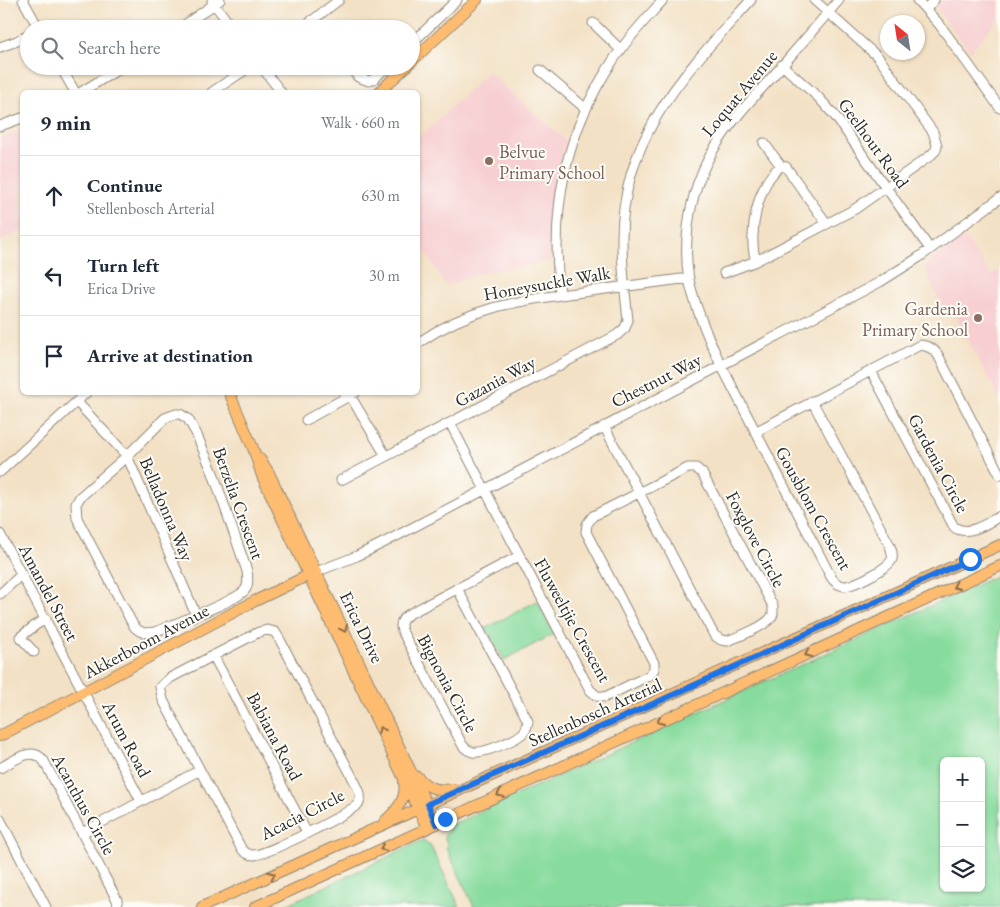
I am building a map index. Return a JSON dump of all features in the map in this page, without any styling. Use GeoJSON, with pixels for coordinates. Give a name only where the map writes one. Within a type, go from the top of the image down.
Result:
{"type":"FeatureCollection","features":[{"type":"Feature","properties":{"kind":"main road"},"geometry":{"type":"LineString","coordinates":[[420,54],[477,0]]}},
{"type":"Feature","properties":{"kind":"main road"},"geometry":{"type":"LineString","coordinates":[[381,90],[397,75]]}},
{"type":"Feature","properties":{"kind":"main road","name":"Erica Drive"},"geometry":{"type":"LineString","coordinates":[[230,395],[253,448],[262,476],[410,766],[423,806],[432,826]]}},
{"type":"Feature","properties":{"kind":"main road","name":"Stellenbosch Arterial"},"geometry":{"type":"LineString","coordinates":[[202,907],[1000,545]]}},
{"type":"Feature","properties":{"kind":"main road","name":"Stellenbosch Arterial"},"geometry":{"type":"LineString","coordinates":[[255,907],[1000,566]]}},
{"type":"Feature","properties":{"kind":"main road","name":"Erica Drive"},"geometry":{"type":"LineString","coordinates":[[312,574],[402,774],[423,806]]}},
{"type":"Feature","properties":{"kind":"main road","name":"Akkerboom Avenue"},"geometry":{"type":"LineString","coordinates":[[0,736],[255,601],[312,574]]}},
{"type":"Feature","properties":{"kind":"main road"},"geometry":{"type":"LineString","coordinates":[[410,766],[422,782],[434,789],[443,790],[469,785]]}},
{"type":"Feature","properties":{"kind":"main road"},"geometry":{"type":"LineString","coordinates":[[381,825],[396,810],[404,798],[405,788],[402,774]]}},
{"type":"Feature","properties":{"kind":"street"},"geometry":{"type":"LineString","coordinates":[[24,0],[34,20]]}},
{"type":"Feature","properties":{"kind":"street"},"geometry":{"type":"LineString","coordinates":[[312,20],[339,0]]}},
{"type":"Feature","properties":{"kind":"street"},"geometry":{"type":"LineString","coordinates":[[420,35],[457,0]]}},
{"type":"Feature","properties":{"kind":"street"},"geometry":{"type":"LineString","coordinates":[[560,295],[557,257],[557,216],[562,182],[569,156],[592,95],[621,50],[663,0]]}},
{"type":"Feature","properties":{"kind":"street","name":"Gazania Way"},"geometry":{"type":"LineString","coordinates":[[341,480],[617,335],[625,328],[628,320],[624,286],[623,215],[631,174],[647,132],[673,89],[751,0]]}},
{"type":"Feature","properties":{"kind":"street"},"geometry":{"type":"LineString","coordinates":[[724,273],[756,260],[855,209],[933,153],[937,145],[937,140],[878,57],[814,0]]}},
{"type":"Feature","properties":{"kind":"street","name":"Loquat Avenue"},"geometry":{"type":"LineString","coordinates":[[721,365],[701,319],[689,278],[687,239],[693,196],[716,143],[739,113],[839,0]]}},
{"type":"Feature","properties":{"kind":"street"},"geometry":{"type":"LineString","coordinates":[[917,0],[926,9],[1000,108]]}},
{"type":"Feature","properties":{"kind":"street"},"geometry":{"type":"LineString","coordinates":[[926,9],[934,0]]}},
{"type":"Feature","properties":{"kind":"street"},"geometry":{"type":"LineString","coordinates":[[190,20],[215,1],[227,20]]}},
{"type":"Feature","properties":{"kind":"street"},"geometry":{"type":"LineString","coordinates":[[592,23],[621,50]]}},
{"type":"Feature","properties":{"kind":"street"},"geometry":{"type":"LineString","coordinates":[[0,47],[20,39]]}},
{"type":"Feature","properties":{"kind":"street","name":"Geelhout Road"},"geometry":{"type":"LineString","coordinates":[[782,65],[828,106],[930,249]]}},
{"type":"Feature","properties":{"kind":"street"},"geometry":{"type":"LineString","coordinates":[[540,70],[586,109]]}},
{"type":"Feature","properties":{"kind":"street"},"geometry":{"type":"LineString","coordinates":[[65,75],[74,90]]}},
{"type":"Feature","properties":{"kind":"street"},"geometry":{"type":"LineString","coordinates":[[84,90],[109,75]]}},
{"type":"Feature","properties":{"kind":"street"},"geometry":{"type":"LineString","coordinates":[[215,90],[238,75]]}},
{"type":"Feature","properties":{"kind":"street"},"geometry":{"type":"LineString","coordinates":[[269,75],[280,90]]}},
{"type":"Feature","properties":{"kind":"street"},"geometry":{"type":"LineString","coordinates":[[356,75],[369,81],[378,75]]}},
{"type":"Feature","properties":{"kind":"street"},"geometry":{"type":"LineString","coordinates":[[0,126],[20,119]]}},
{"type":"Feature","properties":{"kind":"street"},"geometry":{"type":"LineString","coordinates":[[764,143],[781,166],[786,167],[827,224]]}},
{"type":"Feature","properties":{"kind":"street"},"geometry":{"type":"LineString","coordinates":[[756,260],[752,242],[756,214],[771,176],[781,166]]}},
{"type":"Feature","properties":{"kind":"street","name":"Chestnut Way"},"geometry":{"type":"LineString","coordinates":[[312,574],[364,552],[880,282],[930,249],[1000,198]]}},
{"type":"Feature","properties":{"kind":"street","name":"Honeysuckle Walk"},"geometry":{"type":"LineString","coordinates":[[420,342],[463,317],[504,304],[689,278]]}},
{"type":"Feature","properties":{"kind":"street"},"geometry":{"type":"LineString","coordinates":[[755,432],[920,345],[934,349],[1000,475]]}},
{"type":"Feature","properties":{"kind":"street","name":"Gousblom Crescent"},"geometry":{"type":"LineString","coordinates":[[721,365],[834,581],[838,584],[848,585],[884,569],[890,565],[892,560],[888,544],[812,401]]}},
{"type":"Feature","properties":{"kind":"street","name":"Gardenia Circle"},"geometry":{"type":"LineString","coordinates":[[871,371],[954,527],[958,530],[969,530],[1000,516]]}},
{"type":"Feature","properties":{"kind":"street"},"geometry":{"type":"LineString","coordinates":[[0,472],[84,395]]}},
{"type":"Feature","properties":{"kind":"street"},"geometry":{"type":"LineString","coordinates":[[306,420],[350,395]]}},
{"type":"Feature","properties":{"kind":"street"},"geometry":{"type":"LineString","coordinates":[[353,395],[386,456]]}},
{"type":"Feature","properties":{"kind":"street","name":"Belladonna Way"},"geometry":{"type":"LineString","coordinates":[[77,402],[127,456],[196,615]]}},
{"type":"Feature","properties":{"kind":"street","name":"Berzelia Crescent"},"geometry":{"type":"LineString","coordinates":[[176,414],[188,419],[196,432],[248,578],[245,589],[241,593],[196,615],[155,632],[143,633],[136,630],[76,518],[76,504],[80,497],[127,456],[165,418],[176,414]]}},
{"type":"Feature","properties":{"kind":"street","name":"Fluweeltjie Crescent"},"geometry":{"type":"LineString","coordinates":[[450,423],[590,690],[597,696],[605,697],[645,679],[654,670],[654,663],[586,532],[587,524],[593,516],[639,493]]}},
{"type":"Feature","properties":{"kind":"street","name":"Foxglove Circle"},"geometry":{"type":"LineString","coordinates":[[604,426],[639,493],[714,635],[721,640],[727,640],[770,620],[773,614],[773,606],[702,473],[696,468],[688,468],[639,493]]}},
{"type":"Feature","properties":{"kind":"street","name":"Amandel Street"},"geometry":{"type":"LineString","coordinates":[[0,534],[84,692]]}},
{"type":"Feature","properties":{"kind":"street","name":"Bignonia Circle"},"geometry":{"type":"LineString","coordinates":[[457,588],[528,721],[526,730],[518,736],[501,745],[477,752],[469,751],[463,746],[401,627],[402,619],[457,588],[519,556]]}},
{"type":"Feature","properties":{"kind":"street"},"geometry":{"type":"LineString","coordinates":[[0,594],[22,574]]}},
{"type":"Feature","properties":{"kind":"street"},"geometry":{"type":"LineString","coordinates":[[34,652],[20,638],[46,619]]}},
{"type":"Feature","properties":{"kind":"street","name":"Acacia Circle"},"geometry":{"type":"LineString","coordinates":[[263,630],[274,632],[356,784],[360,800],[354,808],[307,833],[255,855],[245,852],[241,848],[200,770],[161,696],[160,688],[170,678],[263,630]]}},
{"type":"Feature","properties":{"kind":"street","name":"Babiana Road"},"geometry":{"type":"LineString","coordinates":[[213,655],[307,833]]}},
{"type":"Feature","properties":{"kind":"street","name":"Arum Road"},"geometry":{"type":"LineString","coordinates":[[84,692],[141,802]]}},
{"type":"Feature","properties":{"kind":"street","name":"Acanthus Circle"},"geometry":{"type":"LineString","coordinates":[[0,768],[30,754],[40,756],[117,900],[118,907]]}},
{"type":"Feature","properties":{"kind":"street"},"geometry":{"type":"LineString","coordinates":[[82,833],[200,770]]}},
{"type":"Feature","properties":{"kind":"street"},"geometry":{"type":"LineString","coordinates":[[0,819],[46,907]]}},
{"type":"Feature","properties":{"kind":"shaded area"},"geometry":{"type":"Polygon","coordinates":[[[940,0],[1000,0],[1000,17],[970,52],[938,10],[940,0]]]}},
{"type":"Feature","properties":{"kind":"shaded area","name":"Belvue Primary School"},"geometry":{"type":"Polygon","coordinates":[[[488,72],[566,141],[556,180],[551,227],[550,261],[481,273],[446,286],[420,242],[420,137],[488,72]]]}},
{"type":"Feature","properties":{"kind":"shaded area"},"geometry":{"type":"Polygon","coordinates":[[[20,131],[20,232],[0,242],[0,139],[20,131]]]}},
{"type":"Feature","properties":{"kind":"shaded area","name":"Gardenia Primary School"},"geometry":{"type":"Polygon","coordinates":[[[965,237],[991,275],[1000,269],[1000,401],[952,309],[945,313],[923,265],[965,237]]]}},
{"type":"Feature","properties":{"kind":"green space"},"geometry":{"type":"Polygon","coordinates":[[[1000,574],[1000,907],[474,907],[446,847],[448,845],[444,837],[451,825],[1000,574]]]}},
{"type":"Feature","properties":{"kind":"green space"},"geometry":{"type":"Polygon","coordinates":[[[537,601],[554,634],[504,660],[486,628],[537,601]]]}},
{"type":"Feature","properties":{"kind":"green space"},"geometry":{"type":"Polygon","coordinates":[[[423,840],[430,845],[460,907],[282,907],[423,840]]]}},
{"type":"Feature","properties":{"kind":"place","name":"Belvue Primary School"},"geometry":{"type":"Point","coordinates":[489,161]}},
{"type":"Feature","properties":{"kind":"place","name":"Gardenia Primary School"},"geometry":{"type":"Point","coordinates":[978,318]}},
{"type":"Feature","properties":{"kind":"route"},"geometry":{"type":"LineString","coordinates":[[445,819],[436,824],[428,804],[664,699],[970,559]]}}]}
